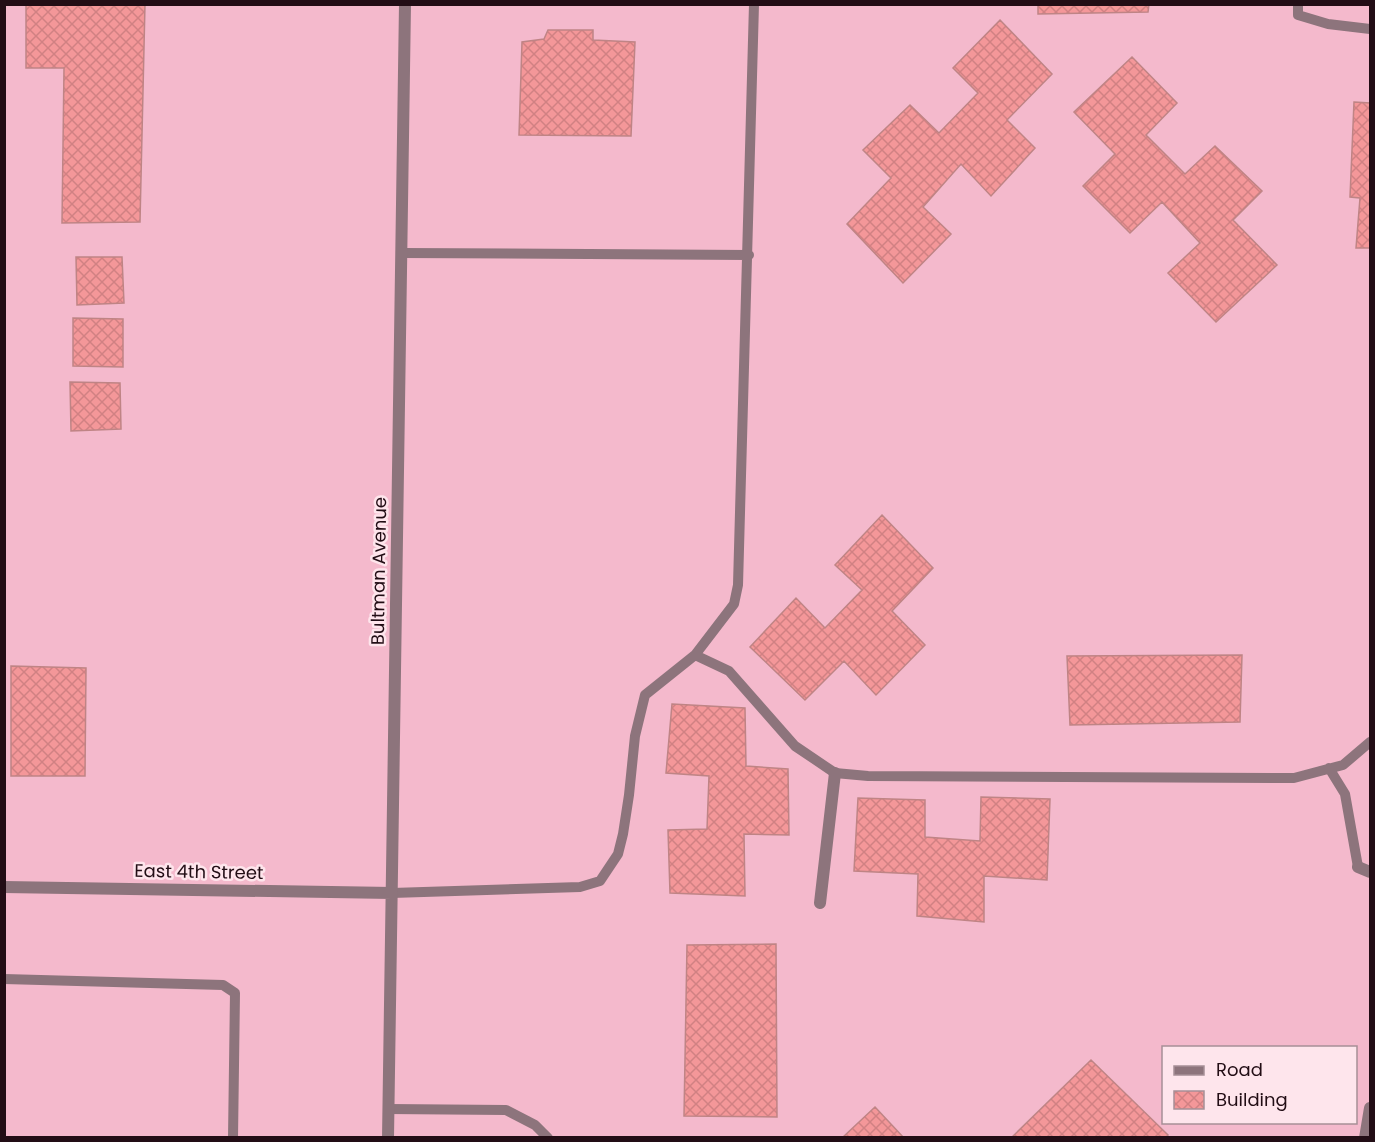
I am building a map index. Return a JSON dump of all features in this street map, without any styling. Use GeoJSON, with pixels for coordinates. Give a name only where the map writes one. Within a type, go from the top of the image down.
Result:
{"type":"FeatureCollection","features":[{"type":"Feature","properties":{"kind":"street","name":"Bultman Avenue"},"geometry":{"type":"LineString","coordinates":[[388,1137],[405,4]]}},
{"type":"Feature","properties":{"kind":"street"},"geometry":{"type":"LineString","coordinates":[[820,903],[836,773]]}},
{"type":"Feature","properties":{"kind":"street"},"geometry":{"type":"LineString","coordinates":[[1358,867],[1371,872]]}},
{"type":"Feature","properties":{"kind":"street","name":"East 4th Street"},"geometry":{"type":"LineString","coordinates":[[4,886],[392,893]]}},
{"type":"Feature","properties":{"kind":"street"},"geometry":{"type":"LineString","coordinates":[[1365,1137],[1371,1108]]}},
{"type":"Feature","properties":{"kind":"lane"},"geometry":{"type":"LineString","coordinates":[[392,893],[580,887],[600,881],[618,854],[621,844],[635,736],[645,695],[695,655],[734,604],[738,585],[749,255],[754,4]]}},
{"type":"Feature","properties":{"kind":"lane"},"geometry":{"type":"LineString","coordinates":[[1298,4],[1298,15],[1328,24],[1371,29]]}},
{"type":"Feature","properties":{"kind":"lane"},"geometry":{"type":"LineString","coordinates":[[402,254],[749,255]]}},
{"type":"Feature","properties":{"kind":"lane"},"geometry":{"type":"LineString","coordinates":[[695,655],[729,671],[795,746],[836,773],[868,776],[1294,778],[1342,765],[1371,742]]}},
{"type":"Feature","properties":{"kind":"lane"},"geometry":{"type":"LineString","coordinates":[[1329,768],[1344,794],[1358,867]]}},
{"type":"Feature","properties":{"kind":"lane"},"geometry":{"type":"LineString","coordinates":[[4,979],[223,985],[235,993],[233,1137]]}},
{"type":"Feature","properties":{"kind":"lane"},"geometry":{"type":"LineString","coordinates":[[388,1109],[506,1110],[535,1125],[548,1137]]}},
{"type":"Feature","properties":{"kind":"building"},"geometry":{"type":"Polygon","coordinates":[[[26,4],[145,4],[140,222],[62,223],[64,68],[26,68],[26,4]]]}},
{"type":"Feature","properties":{"kind":"building"},"geometry":{"type":"Polygon","coordinates":[[[1038,4],[1149,4],[1148,12],[1038,14],[1038,4]]]}},
{"type":"Feature","properties":{"kind":"building"},"geometry":{"type":"Polygon","coordinates":[[[1000,20],[1052,74],[1007,120],[1035,148],[991,196],[961,164],[923,207],[951,234],[903,283],[847,224],[891,178],[863,150],[910,105],[939,133],[978,93],[953,68],[1000,20]]]}},
{"type":"Feature","properties":{"kind":"building"},"geometry":{"type":"Polygon","coordinates":[[[548,30],[593,30],[593,40],[635,42],[631,136],[519,135],[522,42],[544,39],[548,30]]]}},
{"type":"Feature","properties":{"kind":"building"},"geometry":{"type":"Polygon","coordinates":[[[1132,57],[1177,103],[1146,135],[1185,174],[1215,146],[1262,191],[1233,220],[1277,265],[1216,322],[1168,273],[1200,243],[1162,202],[1130,233],[1083,186],[1115,154],[1074,112],[1132,57]]]}},
{"type":"Feature","properties":{"kind":"building"},"geometry":{"type":"Polygon","coordinates":[[[1354,102],[1370,103],[1370,248],[1356,248],[1360,198],[1350,197],[1354,102]]]}},
{"type":"Feature","properties":{"kind":"building"},"geometry":{"type":"Polygon","coordinates":[[[76,257],[122,257],[124,303],[77,305],[76,257]]]}},
{"type":"Feature","properties":{"kind":"building"},"geometry":{"type":"Polygon","coordinates":[[[73,318],[123,319],[123,367],[73,366],[73,318]]]}},
{"type":"Feature","properties":{"kind":"building"},"geometry":{"type":"Polygon","coordinates":[[[70,382],[120,383],[121,429],[71,431],[70,382]]]}},
{"type":"Feature","properties":{"kind":"building"},"geometry":{"type":"Polygon","coordinates":[[[882,515],[933,568],[892,611],[925,645],[876,695],[844,661],[805,700],[750,647],[796,598],[825,628],[862,590],[835,565],[882,515]]]}},
{"type":"Feature","properties":{"kind":"building"},"geometry":{"type":"Polygon","coordinates":[[[1242,655],[1240,722],[1070,725],[1067,656],[1242,655]]]}},
{"type":"Feature","properties":{"kind":"building"},"geometry":{"type":"Polygon","coordinates":[[[11,666],[86,668],[85,776],[11,776],[11,666]]]}},
{"type":"Feature","properties":{"kind":"building"},"geometry":{"type":"Polygon","coordinates":[[[672,704],[745,708],[746,766],[788,769],[789,835],[744,834],[745,896],[670,893],[668,830],[707,829],[709,776],[666,773],[672,704]]]}},
{"type":"Feature","properties":{"kind":"building"},"geometry":{"type":"Polygon","coordinates":[[[981,797],[1050,799],[1047,880],[984,876],[984,922],[917,916],[918,874],[854,871],[858,798],[925,800],[925,837],[980,841],[981,797]]]}},
{"type":"Feature","properties":{"kind":"building"},"geometry":{"type":"Polygon","coordinates":[[[776,944],[777,1117],[684,1116],[687,945],[776,944]]]}},
{"type":"Feature","properties":{"kind":"building"},"geometry":{"type":"Polygon","coordinates":[[[1091,1060],[1168,1135],[1165,1138],[1011,1138],[1091,1060]]]}},
{"type":"Feature","properties":{"kind":"building"},"geometry":{"type":"Polygon","coordinates":[[[875,1107],[904,1138],[842,1138],[875,1107]]]}}]}
